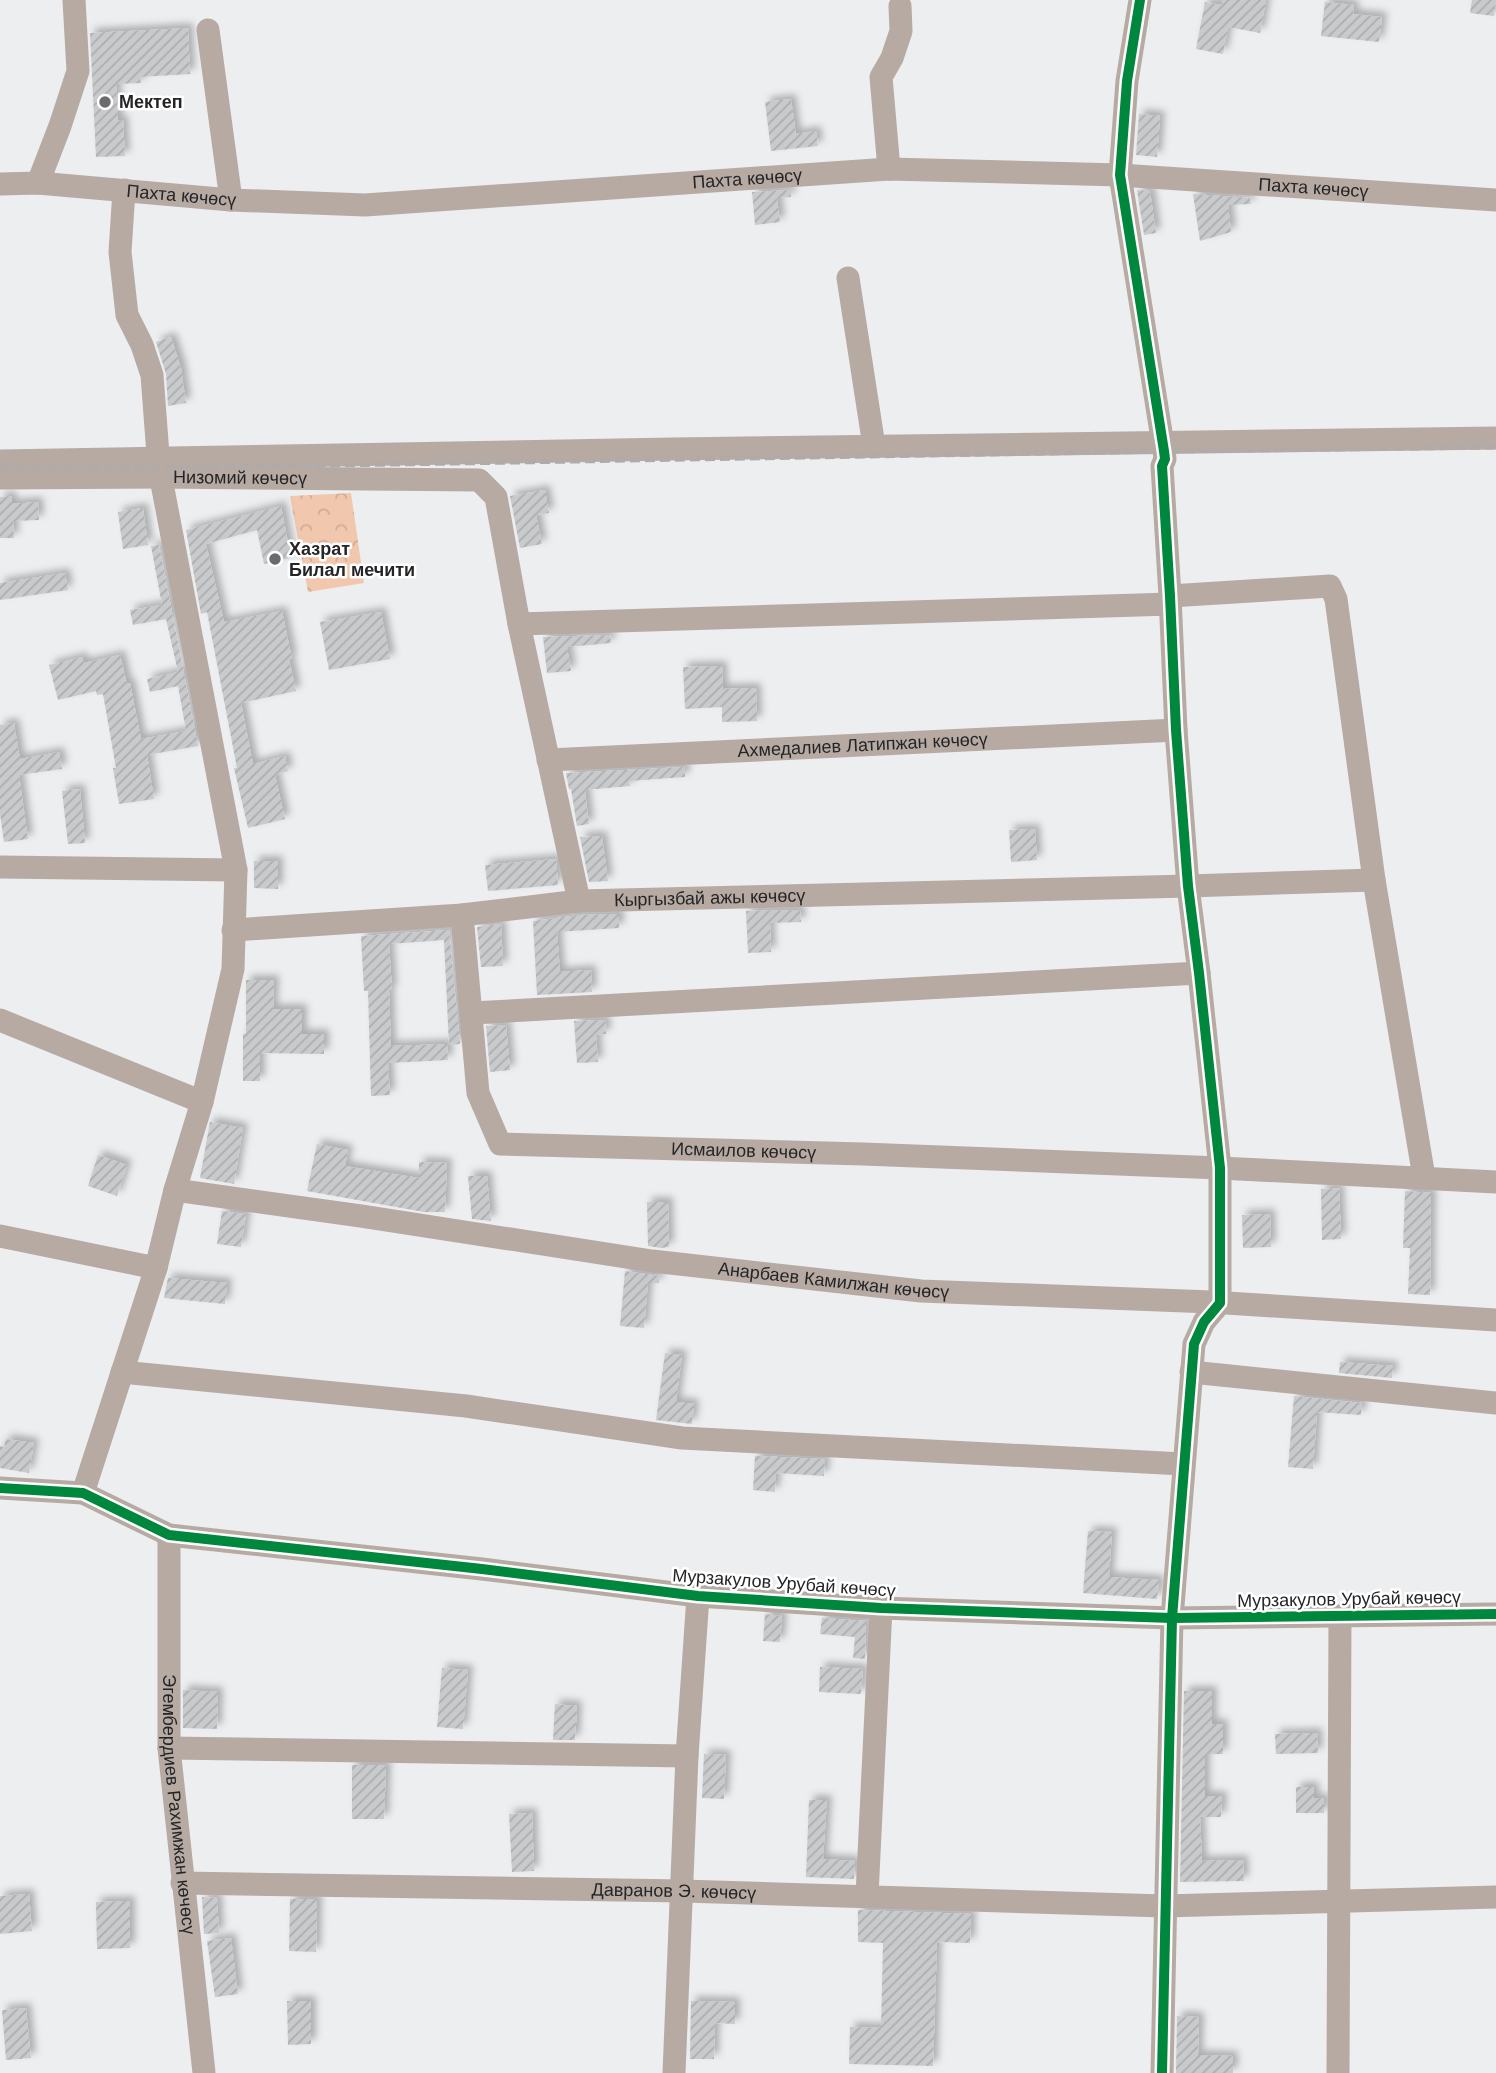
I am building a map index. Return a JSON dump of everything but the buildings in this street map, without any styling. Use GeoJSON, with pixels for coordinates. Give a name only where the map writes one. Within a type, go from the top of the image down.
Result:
{"type":"FeatureCollection","features":[{"type":"Feature","properties":{"kind":"street"},"geometry":{"type":"LineString","coordinates":[[38,183],[78,71],[74,0]]}},
{"type":"Feature","properties":{"kind":"street"},"geometry":{"type":"LineString","coordinates":[[1140,0],[1127,81],[1120,175],[1165,459],[1162,466],[1176,730],[1188,886],[1220,1168],[1220,1303],[1204,1322],[1194,1345],[1172,1618],[1162,2073]]}},
{"type":"Feature","properties":{"kind":"street"},"geometry":{"type":"LineString","coordinates":[[889,169],[881,77],[892,58],[901,31],[900,6]]}},
{"type":"Feature","properties":{"kind":"street"},"geometry":{"type":"LineString","coordinates":[[208,30],[231,200]]}},
{"type":"Feature","properties":{"kind":"street","name":"Пахта көчөсү"},"geometry":{"type":"LineString","coordinates":[[0,184],[38,183],[231,200],[365,205],[889,169],[1120,175],[1496,200]]}},
{"type":"Feature","properties":{"kind":"street"},"geometry":{"type":"LineString","coordinates":[[0,1488],[83,1493],[156,1268],[175,1190],[202,1102],[233,969],[236,870],[160,467],[152,375],[142,345],[127,315],[120,252],[124,190]]}},
{"type":"Feature","properties":{"kind":"street"},"geometry":{"type":"LineString","coordinates":[[848,278],[874,446]]}},
{"type":"Feature","properties":{"kind":"street"},"geometry":{"type":"LineString","coordinates":[[0,461],[160,467],[874,446],[1496,438]]}},
{"type":"Feature","properties":{"kind":"street","name":"Низомий көчөсү"},"geometry":{"type":"LineString","coordinates":[[0,478],[160,467],[479,480],[496,497],[519,624]]}},
{"type":"Feature","properties":{"kind":"street"},"geometry":{"type":"LineString","coordinates":[[579,901],[519,624],[1171,600],[1330,586],[1336,598],[1374,880],[1424,1177]]}},
{"type":"Feature","properties":{"kind":"street","name":"Ахмедалиев Латипжан көчөсү"},"geometry":{"type":"LineString","coordinates":[[548,760],[1176,730]]}},
{"type":"Feature","properties":{"kind":"street"},"geometry":{"type":"LineString","coordinates":[[0,867],[236,870]]}},
{"type":"Feature","properties":{"kind":"street","name":"Кыргызбай ажы көчөсү"},"geometry":{"type":"LineString","coordinates":[[233,930],[462,915],[579,901],[1374,880]]}},
{"type":"Feature","properties":{"kind":"street","name":"Исмаилов көчөсү"},"geometry":{"type":"LineString","coordinates":[[462,915],[478,1093],[499,1144],[850,1153],[1220,1168]]}},
{"type":"Feature","properties":{"kind":"street"},"geometry":{"type":"LineString","coordinates":[[472,1013],[1199,973]]}},
{"type":"Feature","properties":{"kind":"street"},"geometry":{"type":"LineString","coordinates":[[0,1020],[202,1102]]}},
{"type":"Feature","properties":{"kind":"street"},"geometry":{"type":"LineString","coordinates":[[1220,1168],[1496,1182]]}},
{"type":"Feature","properties":{"kind":"street","name":"Анарбаев Камилжан көчөсү"},"geometry":{"type":"LineString","coordinates":[[175,1190],[652,1261],[921,1291],[1220,1303],[1496,1320]]}},
{"type":"Feature","properties":{"kind":"street"},"geometry":{"type":"LineString","coordinates":[[0,1236],[156,1268]]}},
{"type":"Feature","properties":{"kind":"street"},"geometry":{"type":"LineString","coordinates":[[122,1372],[466,1406],[682,1438],[1183,1464]]}},
{"type":"Feature","properties":{"kind":"street"},"geometry":{"type":"LineString","coordinates":[[1191,1372],[1496,1403]]}},
{"type":"Feature","properties":{"kind":"street","name":"Мурзакулов Урубай көчөсү"},"geometry":{"type":"LineString","coordinates":[[83,1493],[169,1535],[698,1596],[881,1608],[1172,1618],[1496,1614]]}},
{"type":"Feature","properties":{"kind":"street","name":"Эгембердиев Рахимжан көчөсү"},"geometry":{"type":"LineString","coordinates":[[169,1535],[169,1748],[204,2073]]}},
{"type":"Feature","properties":{"kind":"street"},"geometry":{"type":"LineString","coordinates":[[674,2073],[687,1756],[698,1596]]}},
{"type":"Feature","properties":{"kind":"street"},"geometry":{"type":"LineString","coordinates":[[867,1895],[881,1608]]}},
{"type":"Feature","properties":{"kind":"street"},"geometry":{"type":"LineString","coordinates":[[1338,2073],[1340,1617]]}},
{"type":"Feature","properties":{"kind":"street"},"geometry":{"type":"LineString","coordinates":[[169,1748],[687,1756]]}},
{"type":"Feature","properties":{"kind":"street","name":"Давранов Э. көчөсү"},"geometry":{"type":"LineString","coordinates":[[182,1883],[867,1895],[1164,1906],[1496,1897]]}},
{"type":"Feature","properties":{"kind":"green space"},"geometry":{"type":"Polygon","coordinates":[[[351,493],[364,583],[308,592],[290,496],[351,493]]]}},
{"type":"Feature","properties":{"kind":"railway"},"geometry":{"type":"LineString","coordinates":[[0,469],[1496,447]]}},
{"type":"Feature","properties":{"kind":"cycle path"},"geometry":{"type":"LineString","coordinates":[[1140,0],[1127,81],[1120,175],[1165,459],[1162,466],[1176,730],[1188,886],[1220,1168],[1220,1303],[1204,1322],[1194,1344],[1172,1618],[1162,2073]]}},
{"type":"Feature","properties":{"kind":"cycle path"},"geometry":{"type":"LineString","coordinates":[[0,1488],[83,1493],[169,1535],[698,1596],[881,1608],[1172,1618],[1496,1614]]}},
{"type":"Feature","properties":{"kind":"place","name":"Мектеп"},"geometry":{"type":"Point","coordinates":[105,102]}},
{"type":"Feature","properties":{"kind":"place","name":"Хазрат Билал мечити"},"geometry":{"type":"Point","coordinates":[275,559]}}]}
